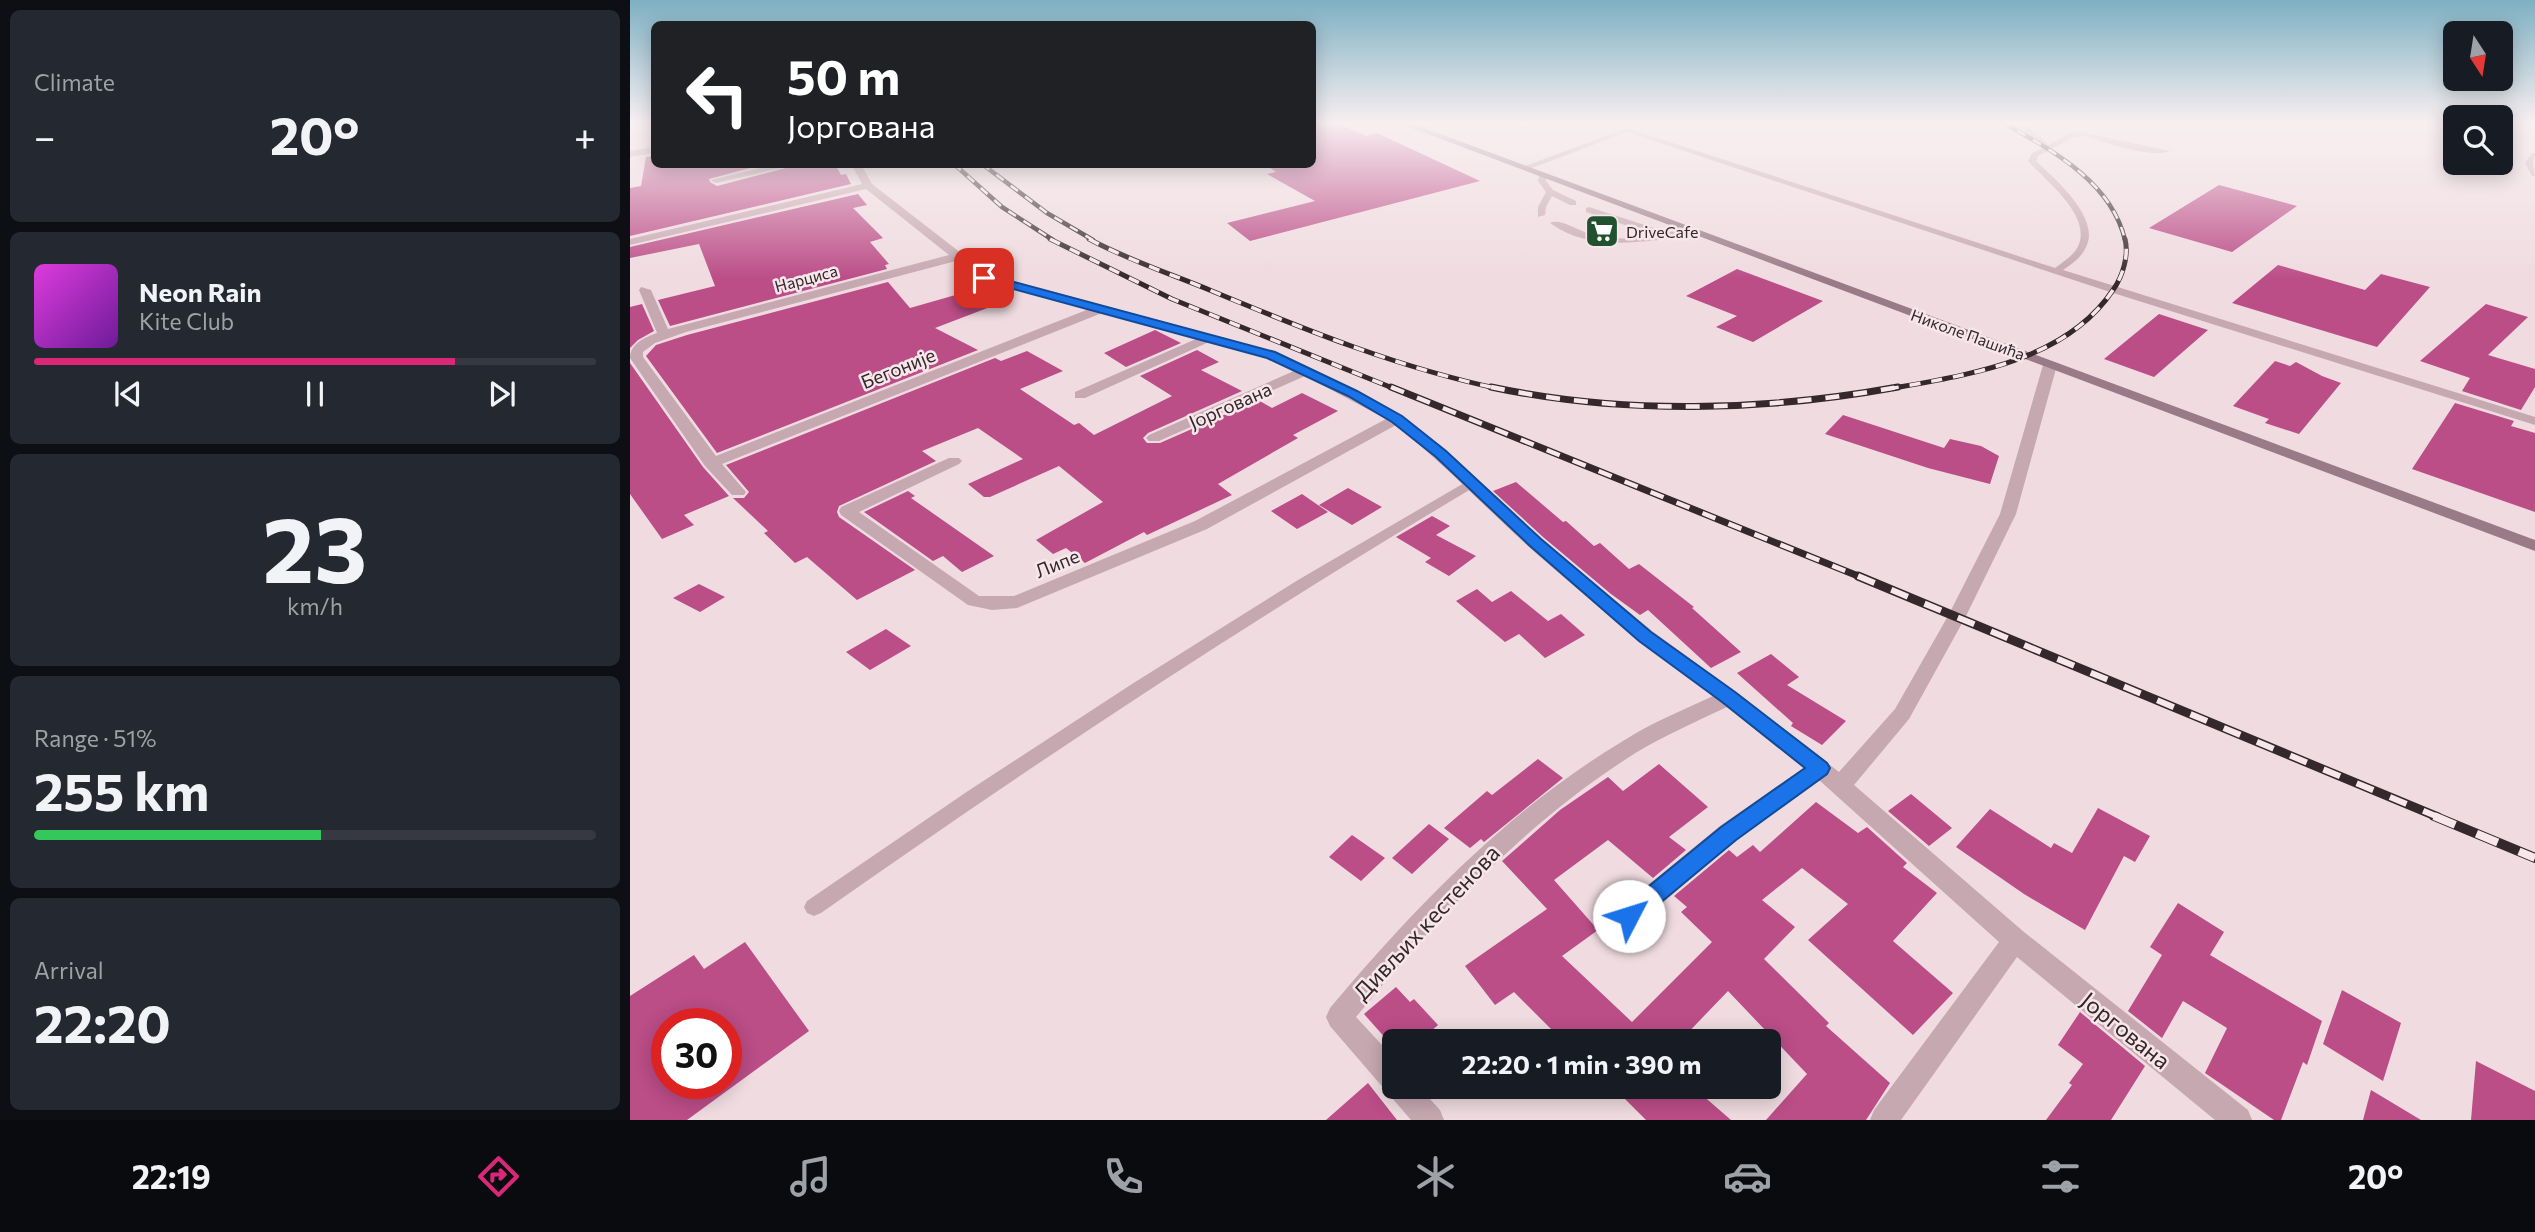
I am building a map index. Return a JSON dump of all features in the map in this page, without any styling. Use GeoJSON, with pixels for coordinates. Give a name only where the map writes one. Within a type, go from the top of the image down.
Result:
{"type":"FeatureCollection","features":[{"type":"Feature","properties":{"kind":"main road","name":"Николе Пашића"},"geometry":{"type":"LineString","coordinates":[[1539,174],[2535,546]]}},
{"type":"Feature","properties":{"kind":"street"},"geometry":{"type":"LineString","coordinates":[[716,180],[744,174]]}},
{"type":"Feature","properties":{"kind":"street","name":"Јоргована"},"geometry":{"type":"LineString","coordinates":[[862,174],[868,186],[984,278],[1271,355],[1353,394],[1397,419],[1441,454],[1645,636],[1820,768],[2015,940],[2238,1120]]}},
{"type":"Feature","properties":{"kind":"street"},"geometry":{"type":"LineString","coordinates":[[630,242],[868,186]]}},
{"type":"Feature","properties":{"kind":"street","name":"Нарциса"},"geometry":{"type":"LineString","coordinates":[[738,492],[711,463],[636,357],[642,345],[664,335],[957,257]]}},
{"type":"Feature","properties":{"kind":"street"},"geometry":{"type":"LineString","coordinates":[[645,290],[664,335]]}},
{"type":"Feature","properties":{"kind":"street","name":"Бегоније"},"geometry":{"type":"LineString","coordinates":[[711,463],[1099,310]]}},
{"type":"Feature","properties":{"kind":"street"},"geometry":{"type":"LineString","coordinates":[[1080,395],[1206,339]]}},
{"type":"Feature","properties":{"kind":"street"},"geometry":{"type":"LineString","coordinates":[[1840,786],[1902,714],[1957,616],[2008,514],[2050,365]]}},
{"type":"Feature","properties":{"kind":"street","name":"Јоргована"},"geometry":{"type":"LineString","coordinates":[[1154,438],[1306,371]]}},
{"type":"Feature","properties":{"kind":"street","name":"Липе"},"geometry":{"type":"LineString","coordinates":[[954,461],[847,511],[974,601],[1004,604],[1029,597],[1201,525],[1397,419]]}},
{"type":"Feature","properties":{"kind":"street","name":"Дивљих кестенова"},"geometry":{"type":"LineString","coordinates":[[1382,1065],[1339,1017],[1395,948],[1450,890],[1547,804],[1631,746],[1729,697]]}},
{"type":"Feature","properties":{"kind":"street"},"geometry":{"type":"LineString","coordinates":[[1629,916],[1728,833],[1820,768]]}},
{"type":"Feature","properties":{"kind":"street"},"geometry":{"type":"LineString","coordinates":[[1884,1120],[2015,940]]}},
{"type":"Feature","properties":{"kind":"street"},"geometry":{"type":"LineString","coordinates":[[1411,1099],[1430,1120]]}},
{"type":"Feature","properties":{"kind":"lane"},"geometry":{"type":"LineString","coordinates":[[1762,174],[2057,271],[2535,421]]}},
{"type":"Feature","properties":{"kind":"lane"},"geometry":{"type":"LineString","coordinates":[[2045,174],[2065,194],[2082,217],[2084,241],[2077,256],[2057,271]]}},
{"type":"Feature","properties":{"kind":"lane"},"geometry":{"type":"LineString","coordinates":[[1543,176],[1542,181],[1550,192],[1573,203]]}},
{"type":"Feature","properties":{"kind":"lane"},"geometry":{"type":"LineString","coordinates":[[1541,215],[1550,192]]}},
{"type":"Feature","properties":{"kind":"lane"},"geometry":{"type":"LineString","coordinates":[[1590,209],[1665,235]]}},
{"type":"Feature","properties":{"kind":"lane"},"geometry":{"type":"LineString","coordinates":[[1554,223],[1589,238],[1608,242],[1698,233]]}},
{"type":"Feature","properties":{"kind":"lane"},"geometry":{"type":"LineString","coordinates":[[814,907],[944,815],[1072,730],[1347,555],[1471,483]]}},
{"type":"Feature","properties":{"kind":"building"},"geometry":{"type":"Polygon","coordinates":[[[643,174],[727,174],[709,179],[717,186],[762,174],[846,174],[851,184],[630,236],[630,188],[641,186],[643,174]]]}},
{"type":"Feature","properties":{"kind":"building"},"geometry":{"type":"Polygon","coordinates":[[[1267,174],[1466,174],[1480,181],[1250,241],[1227,223],[1315,201],[1267,174]]]}},
{"type":"Feature","properties":{"kind":"building"},"geometry":{"type":"Polygon","coordinates":[[[2219,185],[2297,206],[2232,252],[2149,228],[2219,185]]]}},
{"type":"Feature","properties":{"kind":"building"},"geometry":{"type":"Polygon","coordinates":[[[858,194],[867,205],[853,208],[883,238],[870,242],[889,264],[885,265],[887,269],[670,326],[658,300],[715,286],[699,244],[630,258],[630,247],[858,194]]]}},
{"type":"Feature","properties":{"kind":"building"},"geometry":{"type":"Polygon","coordinates":[[[2278,265],[2365,290],[2381,274],[2430,287],[2377,347],[2232,303],[2278,265]]]}},
{"type":"Feature","properties":{"kind":"building"},"geometry":{"type":"Polygon","coordinates":[[[1737,269],[1823,301],[1753,342],[1716,327],[1737,316],[1686,296],[1737,269]]]}},
{"type":"Feature","properties":{"kind":"building"},"geometry":{"type":"Polygon","coordinates":[[[888,282],[910,308],[973,290],[990,307],[935,328],[978,350],[717,453],[646,356],[656,345],[687,335],[888,282]]]}},
{"type":"Feature","properties":{"kind":"building"},"geometry":{"type":"Polygon","coordinates":[[[642,304],[654,331],[630,348],[630,307],[642,304]]]}},
{"type":"Feature","properties":{"kind":"building"},"geometry":{"type":"Polygon","coordinates":[[[2486,304],[2528,317],[2488,355],[2535,369],[2535,387],[2521,410],[2462,391],[2470,378],[2420,361],[2486,304]]]}},
{"type":"Feature","properties":{"kind":"building"},"geometry":{"type":"Polygon","coordinates":[[[2159,314],[2208,330],[2154,377],[2104,359],[2159,314]]]}},
{"type":"Feature","properties":{"kind":"building"},"geometry":{"type":"Polygon","coordinates":[[[1155,330],[1181,343],[1126,367],[1104,353],[1155,330]]]}},
{"type":"Feature","properties":{"kind":"building"},"geometry":{"type":"Polygon","coordinates":[[[1197,350],[1219,362],[1201,370],[1242,391],[1148,433],[1143,438],[1147,443],[1160,443],[1258,400],[1272,408],[1302,393],[1338,411],[1293,435],[1298,438],[1218,484],[1232,495],[1147,535],[1144,532],[1085,563],[1066,548],[1053,554],[1036,540],[1103,502],[1059,466],[990,497],[984,497],[968,484],[1023,459],[978,428],[922,451],[936,461],[839,506],[839,517],[915,570],[857,600],[807,557],[795,563],[764,533],[768,531],[733,498],[744,498],[749,492],[726,465],[995,358],[1001,361],[1027,351],[1063,371],[1020,389],[1074,425],[1079,423],[1094,435],[1172,396],[1140,376],[1197,350]]]}},
{"type":"Feature","properties":{"kind":"building"},"geometry":{"type":"Polygon","coordinates":[[[2275,361],[2290,366],[2296,362],[2341,383],[2299,434],[2265,423],[2269,419],[2233,406],[2275,361]]]}},
{"type":"Feature","properties":{"kind":"building"},"geometry":{"type":"Polygon","coordinates":[[[630,363],[703,467],[729,496],[684,515],[694,525],[662,539],[630,494],[630,363]]]}},
{"type":"Feature","properties":{"kind":"building"},"geometry":{"type":"Polygon","coordinates":[[[2455,403],[2514,421],[2511,426],[2535,433],[2535,512],[2412,469],[2455,403]]]}},
{"type":"Feature","properties":{"kind":"building"},"geometry":{"type":"Polygon","coordinates":[[[1843,415],[1944,448],[1950,439],[1981,446],[1999,456],[1990,484],[1928,468],[1825,434],[1843,415]]]}},
{"type":"Feature","properties":{"kind":"building"},"geometry":{"type":"Polygon","coordinates":[[[1516,482],[1594,546],[1600,543],[1629,569],[1639,564],[1694,607],[1692,608],[1741,652],[1711,668],[1648,610],[1640,615],[1611,594],[1493,491],[1516,482]]]}},
{"type":"Feature","properties":{"kind":"building"},"geometry":{"type":"Polygon","coordinates":[[[1348,488],[1382,507],[1352,525],[1319,505],[1348,488]]]}},
{"type":"Feature","properties":{"kind":"building"},"geometry":{"type":"Polygon","coordinates":[[[908,491],[915,496],[911,498],[994,556],[962,572],[943,556],[933,561],[864,512],[908,491]]]}},
{"type":"Feature","properties":{"kind":"building"},"geometry":{"type":"Polygon","coordinates":[[[1302,494],[1328,512],[1297,529],[1271,511],[1302,494]]]}},
{"type":"Feature","properties":{"kind":"building"},"geometry":{"type":"Polygon","coordinates":[[[1432,516],[1450,526],[1436,535],[1476,556],[1449,576],[1425,562],[1431,558],[1396,537],[1432,516]]]}},
{"type":"Feature","properties":{"kind":"building"},"geometry":{"type":"Polygon","coordinates":[[[699,584],[725,597],[700,612],[673,598],[699,584]]]}},
{"type":"Feature","properties":{"kind":"building"},"geometry":{"type":"Polygon","coordinates":[[[1477,589],[1492,602],[1511,591],[1548,621],[1561,614],[1585,635],[1545,658],[1519,634],[1505,642],[1456,601],[1477,589]]]}},
{"type":"Feature","properties":{"kind":"building"},"geometry":{"type":"Polygon","coordinates":[[[886,629],[911,646],[870,670],[846,652],[886,629]]]}},
{"type":"Feature","properties":{"kind":"building"},"geometry":{"type":"Polygon","coordinates":[[[1771,654],[1799,677],[1787,685],[1846,721],[1822,745],[1791,726],[1793,723],[1737,673],[1771,654]]]}},
{"type":"Feature","properties":{"kind":"building"},"geometry":{"type":"Polygon","coordinates":[[[1538,759],[1563,778],[1484,842],[1481,839],[1470,848],[1444,828],[1487,791],[1492,795],[1538,759]]]}},
{"type":"Feature","properties":{"kind":"building"},"geometry":{"type":"Polygon","coordinates":[[[1659,764],[1708,807],[1669,837],[1686,850],[1653,878],[1608,840],[1554,880],[1598,930],[1562,956],[1632,1022],[1712,942],[1681,912],[1687,907],[1674,896],[1729,850],[1737,857],[1753,845],[1760,852],[1816,802],[1858,833],[1867,827],[1907,863],[1903,867],[1937,893],[1893,941],[1953,993],[1913,1035],[1808,940],[1848,904],[1802,868],[1762,900],[1795,927],[1764,959],[1829,1023],[1826,1026],[1890,1083],[1866,1120],[1766,1120],[1807,1074],[1781,1047],[1781,1029],[1764,1029],[1728,991],[1692,1029],[1551,1029],[1514,992],[1495,1005],[1465,966],[1547,909],[1502,861],[1560,810],[1608,777],[1623,791],[1659,764]]]}},
{"type":"Feature","properties":{"kind":"building"},"geometry":{"type":"Polygon","coordinates":[[[1911,794],[1952,828],[1929,846],[1888,811],[1911,794]]]}},
{"type":"Feature","properties":{"kind":"building"},"geometry":{"type":"Polygon","coordinates":[[[2098,808],[2150,836],[2135,862],[2124,856],[2085,930],[2024,894],[1956,847],[1990,809],[2051,848],[2054,843],[2072,853],[2098,808]]]}},
{"type":"Feature","properties":{"kind":"building"},"geometry":{"type":"Polygon","coordinates":[[[1429,824],[1449,839],[1412,874],[1392,858],[1429,824]]]}},
{"type":"Feature","properties":{"kind":"building"},"geometry":{"type":"Polygon","coordinates":[[[1352,835],[1385,858],[1361,881],[1329,857],[1352,835]]]}},
{"type":"Feature","properties":{"kind":"building"},"geometry":{"type":"Polygon","coordinates":[[[2178,903],[2224,932],[2210,955],[2322,1021],[2307,1065],[2303,1062],[2281,1120],[2274,1120],[2205,1073],[2227,1028],[2183,1001],[2162,1038],[2128,1011],[2162,955],[2150,947],[2178,903]]]}},
{"type":"Feature","properties":{"kind":"building"},"geometry":{"type":"Polygon","coordinates":[[[745,942],[809,1031],[742,1080],[742,1008],[651,1008],[651,1099],[716,1099],[687,1120],[630,1120],[630,996],[694,955],[704,969],[745,942]]]}},
{"type":"Feature","properties":{"kind":"building"},"geometry":{"type":"Polygon","coordinates":[[[1396,987],[1410,1002],[1414,999],[1438,1025],[1434,1029],[1382,1029],[1382,1034],[1364,1014],[1396,987]]]}},
{"type":"Feature","properties":{"kind":"building"},"geometry":{"type":"Polygon","coordinates":[[[2342,990],[2401,1023],[2383,1081],[2323,1044],[2342,990]]]}},
{"type":"Feature","properties":{"kind":"building"},"geometry":{"type":"Polygon","coordinates":[[[2080,1012],[2145,1066],[2111,1120],[2046,1120],[2072,1085],[2069,1083],[2083,1064],[2058,1045],[2080,1012]]]}},
{"type":"Feature","properties":{"kind":"building"},"geometry":{"type":"Polygon","coordinates":[[[2476,1061],[2535,1091],[2535,1120],[2471,1120],[2476,1061]]]}},
{"type":"Feature","properties":{"kind":"building"},"geometry":{"type":"Polygon","coordinates":[[[1368,1083],[1397,1120],[1326,1120],[1368,1083]]]}},
{"type":"Feature","properties":{"kind":"building"},"geometry":{"type":"Polygon","coordinates":[[[2371,1090],[2421,1120],[2363,1120],[2371,1090]]]}},
{"type":"Feature","properties":{"kind":"building"},"geometry":{"type":"Polygon","coordinates":[[[1625,1099],[1707,1099],[1731,1120],[1646,1120],[1625,1099]]]}},
{"type":"Feature","properties":{"kind":"railway"},"geometry":{"type":"LineString","coordinates":[[965,174],[1002,207],[1053,240]]}},
{"type":"Feature","properties":{"kind":"railway"},"geometry":{"type":"LineString","coordinates":[[996,174],[1047,213],[1093,240]]}},
{"type":"Feature","properties":{"kind":"railway"},"geometry":{"type":"LineString","coordinates":[[2083,174],[2107,201],[2118,219],[2125,240]]}},
{"type":"Feature","properties":{"kind":"railway"},"geometry":{"type":"LineString","coordinates":[[1050,239],[1172,299],[1395,389]]}},
{"type":"Feature","properties":{"kind":"railway"},"geometry":{"type":"LineString","coordinates":[[1089,239],[1134,260],[1353,347],[1493,387]]}},
{"type":"Feature","properties":{"kind":"railway"},"geometry":{"type":"LineString","coordinates":[[1888,389],[1981,371],[2042,349],[2069,334],[2093,314],[2117,284],[2126,258],[2125,239]]}},
{"type":"Feature","properties":{"kind":"railway"},"geometry":{"type":"LineString","coordinates":[[1391,387],[1863,578]]}},
{"type":"Feature","properties":{"kind":"railway"},"geometry":{"type":"LineString","coordinates":[[1493,387],[1592,402],[1694,406],[1797,401],[1898,387]]}},
{"type":"Feature","properties":{"kind":"railway"},"geometry":{"type":"LineString","coordinates":[[1493,387],[1500,389]]}},
{"type":"Feature","properties":{"kind":"railway"},"geometry":{"type":"LineString","coordinates":[[1858,576],[2438,817]]}},
{"type":"Feature","properties":{"kind":"railway"},"geometry":{"type":"LineString","coordinates":[[2434,816],[2535,858]]}},
{"type":"Feature","properties":{"kind":"place","name":"DriveCafe"},"geometry":{"type":"Point","coordinates":[1602,231]}},
{"type":"Feature","properties":{"kind":"route"},"geometry":{"type":"LineString","coordinates":[[984,278],[1271,355],[1353,394],[1397,419],[1441,454],[1535,543],[1645,636],[1820,768],[1728,833],[1629,916]]}}]}
